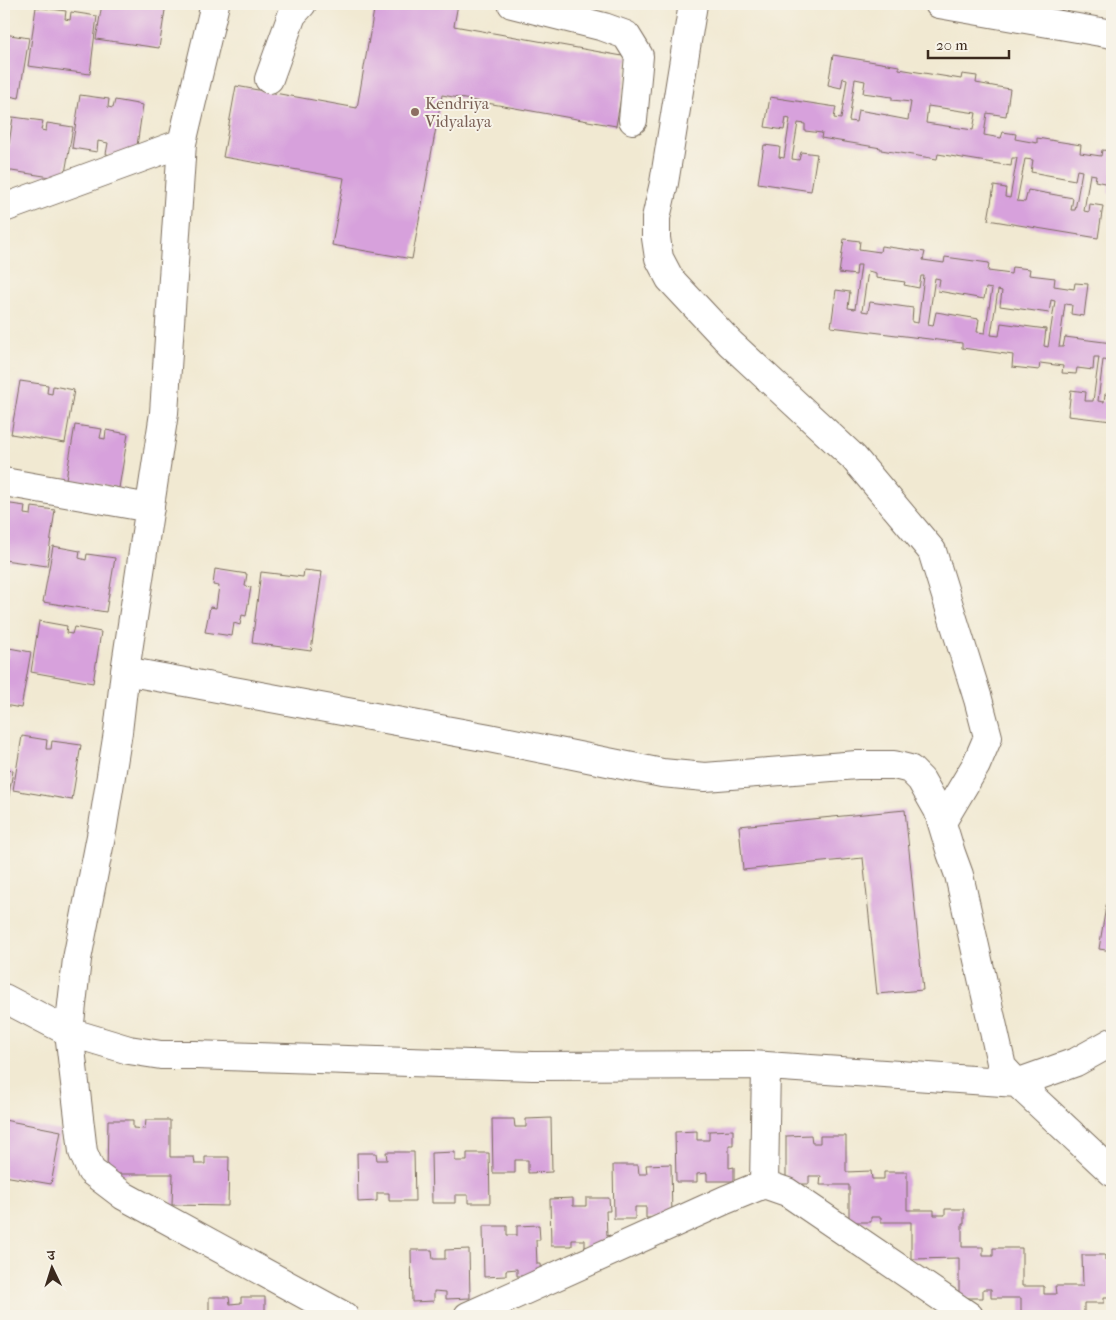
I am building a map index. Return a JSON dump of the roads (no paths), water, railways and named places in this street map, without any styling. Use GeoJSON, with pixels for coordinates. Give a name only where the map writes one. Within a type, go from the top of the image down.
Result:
{"type":"FeatureCollection","features":[{"type":"Feature","properties":{"kind":"street"},"geometry":{"type":"LineString","coordinates":[[214,4],[182,143],[164,413],[125,671],[118,732],[103,826],[77,959],[69,1032],[83,1152],[91,1171],[124,1196],[344,1316]]}},
{"type":"Feature","properties":{"kind":"street"},"geometry":{"type":"LineString","coordinates":[[269,79],[292,15],[302,4]]}},
{"type":"Feature","properties":{"kind":"street"},"geometry":{"type":"LineString","coordinates":[[512,4],[604,27],[626,35],[639,56],[633,120]]}},
{"type":"Feature","properties":{"kind":"street"},"geometry":{"type":"LineString","coordinates":[[693,4],[656,218],[659,258],[670,279],[730,343],[854,456],[932,551],[988,737],[976,765],[942,822]]}},
{"type":"Feature","properties":{"kind":"street"},"geometry":{"type":"LineString","coordinates":[[952,5],[1112,34]]}},
{"type":"Feature","properties":{"kind":"street"},"geometry":{"type":"LineString","coordinates":[[4,208],[182,143]]}},
{"type":"Feature","properties":{"kind":"street"},"geometry":{"type":"LineString","coordinates":[[4,482],[150,508]]}},
{"type":"Feature","properties":{"kind":"street"},"geometry":{"type":"LineString","coordinates":[[125,671],[489,738],[662,773],[705,777],[857,765],[894,765],[910,769],[921,780],[938,810],[959,875],[1002,1067],[1112,1172]]}},
{"type":"Feature","properties":{"kind":"street"},"geometry":{"type":"LineString","coordinates":[[4,998],[69,1032],[129,1050],[161,1055],[533,1066],[766,1066],[1017,1083],[1076,1062],[1112,1042]]}},
{"type":"Feature","properties":{"kind":"street"},"geometry":{"type":"LineString","coordinates":[[764,1184],[766,1066]]}},
{"type":"Feature","properties":{"kind":"street"},"geometry":{"type":"LineString","coordinates":[[468,1316],[764,1184],[787,1192],[969,1316]]}},
{"type":"Feature","properties":{"kind":"place","name":"Kendriya Vidyalaya"},"geometry":{"type":"Point","coordinates":[415,112]}}]}
